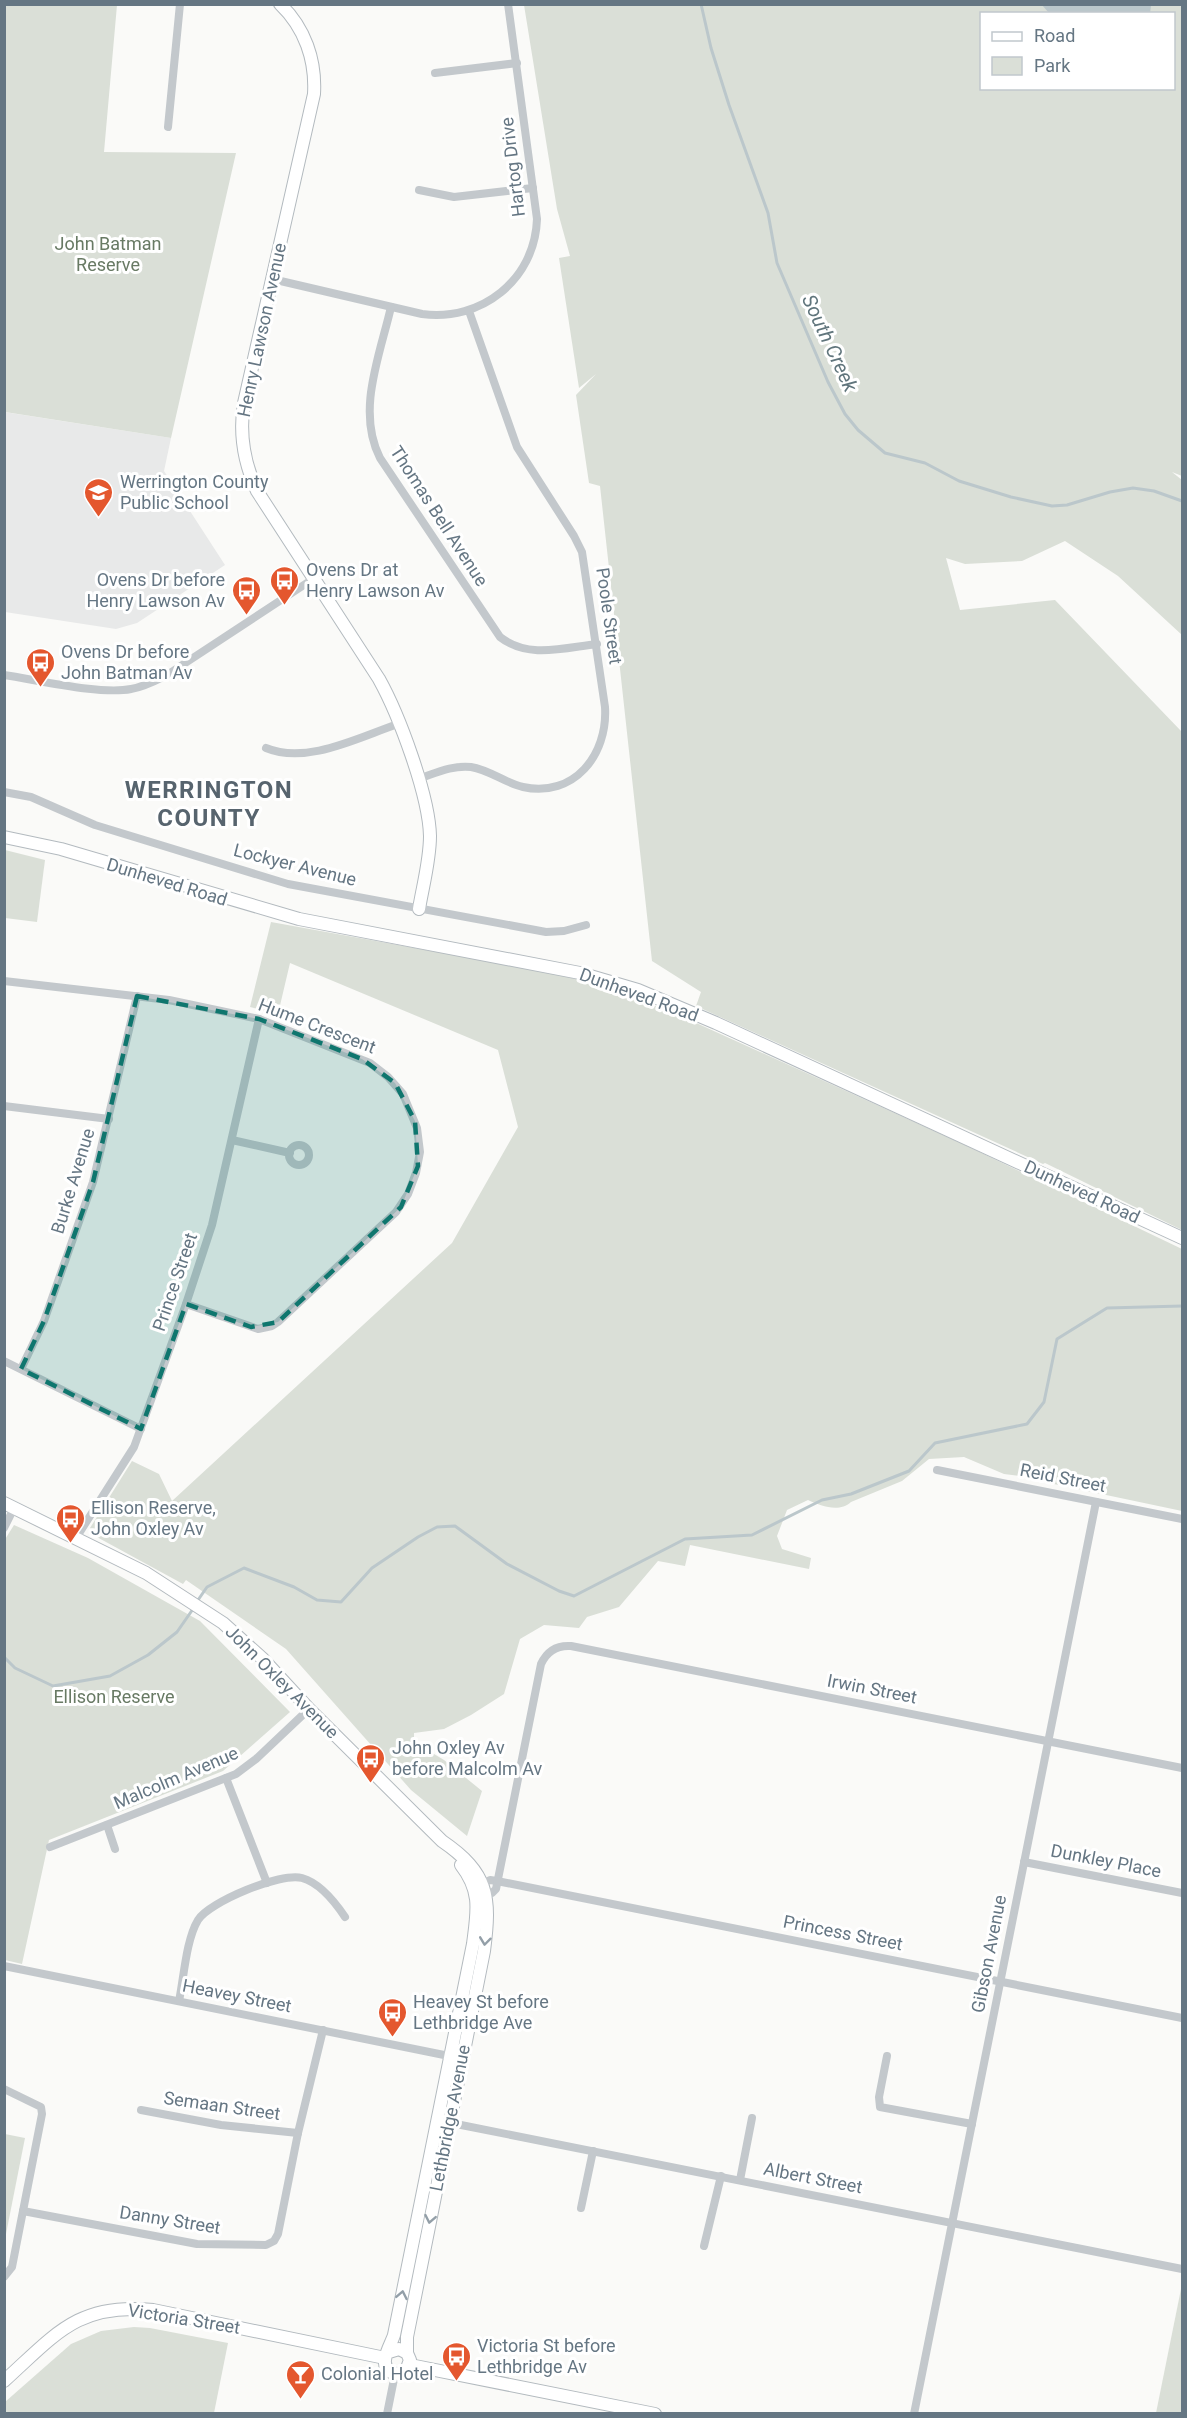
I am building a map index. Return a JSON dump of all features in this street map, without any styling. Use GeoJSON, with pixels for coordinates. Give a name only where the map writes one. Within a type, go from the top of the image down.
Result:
{"type":"FeatureCollection","features":[{"type":"Feature","properties":{"kind":"street"},"geometry":{"type":"LineString","coordinates":[[168,127],[180,4]]}},
{"type":"Feature","properties":{"kind":"street","name":"Henry Lawson Avenue"},"geometry":{"type":"LineString","coordinates":[[280,4],[295,21],[305,38],[312,58],[315,85],[244,403],[243,448],[257,491],[379,679],[398,724],[427,810],[430,838],[419,909]]}},
{"type":"Feature","properties":{"kind":"street","name":"Hartog Drive"},"geometry":{"type":"LineString","coordinates":[[272,279],[432,315],[452,315],[469,311],[488,302],[513,282],[526,262],[534,242],[537,226],[508,4]]}},
{"type":"Feature","properties":{"kind":"street"},"geometry":{"type":"LineString","coordinates":[[435,73],[517,63]]}},
{"type":"Feature","properties":{"kind":"street"},"geometry":{"type":"LineString","coordinates":[[419,190],[454,197],[533,188]]}},
{"type":"Feature","properties":{"kind":"street","name":"Thomas Bell Avenue"},"geometry":{"type":"LineString","coordinates":[[391,307],[368,413],[372,439],[380,458],[500,637],[519,648],[534,651],[597,644]]}},
{"type":"Feature","properties":{"kind":"street","name":"Poole Street"},"geometry":{"type":"LineString","coordinates":[[418,779],[447,768],[470,767],[488,771],[517,785],[538,788],[561,783],[578,774],[598,751],[605,730],[605,707],[597,644],[582,552],[517,447],[469,311]]}},
{"type":"Feature","properties":{"kind":"street"},"geometry":{"type":"LineString","coordinates":[[4,675],[103,690],[130,690],[141,687],[166,675],[313,579]]}},
{"type":"Feature","properties":{"kind":"street"},"geometry":{"type":"LineString","coordinates":[[266,748],[285,754],[310,752],[398,724]]}},
{"type":"Feature","properties":{"kind":"street","name":"Lockyer Avenue"},"geometry":{"type":"LineString","coordinates":[[4,792],[36,799],[95,825],[288,884],[546,932],[564,931],[586,925]]}},
{"type":"Feature","properties":{"kind":"street","name":"Dunheved Road"},"geometry":{"type":"LineString","coordinates":[[4,829],[44,841],[61,849]]}},
{"type":"Feature","properties":{"kind":"street","name":"Dunheved Road"},"geometry":{"type":"LineString","coordinates":[[4,837],[61,849],[299,919],[553,966],[638,990],[1182,1238]]}},
{"type":"Feature","properties":{"kind":"street","name":"Hume Crescent"},"geometry":{"type":"LineString","coordinates":[[4,981],[178,1001],[259,1019],[362,1059],[388,1077],[404,1094],[416,1121],[420,1152],[416,1173],[408,1194],[396,1212],[272,1326],[258,1329],[186,1304]]}},
{"type":"Feature","properties":{"kind":"street","name":"Burke Avenue"},"geometry":{"type":"LineString","coordinates":[[21,1369],[44,1321],[93,1182],[137,996]]}},
{"type":"Feature","properties":{"kind":"street","name":"Prince Street"},"geometry":{"type":"LineString","coordinates":[[76,1538],[134,1447],[186,1304],[210,1234],[259,1019]]}},
{"type":"Feature","properties":{"kind":"street"},"geometry":{"type":"LineString","coordinates":[[4,1106],[109,1119]]}},
{"type":"Feature","properties":{"kind":"street"},"geometry":{"type":"LineString","coordinates":[[232,1140],[290,1153]]}},
{"type":"Feature","properties":{"kind":"street"},"geometry":{"type":"LineString","coordinates":[[4,1361],[141,1429]]}},
{"type":"Feature","properties":{"kind":"street","name":"Reid Street"},"geometry":{"type":"LineString","coordinates":[[937,1470],[1182,1519]]}},
{"type":"Feature","properties":{"kind":"street","name":"Gibson Avenue"},"geometry":{"type":"LineString","coordinates":[[914,2414],[1096,1502]]}},
{"type":"Feature","properties":{"kind":"street"},"geometry":{"type":"LineString","coordinates":[[4,1528],[9,1506]]}},
{"type":"Feature","properties":{"kind":"street","name":"John Oxley Avenue"},"geometry":{"type":"LineString","coordinates":[[9,1506],[130,1565],[181,1594],[210,1614],[263,1659],[309,1709],[442,1841],[468,1862],[480,1891]]}},
{"type":"Feature","properties":{"kind":"street","name":"Irwin Street"},"geometry":{"type":"LineString","coordinates":[[497,1881],[541,1664],[555,1648],[571,1646],[1182,1768]]}},
{"type":"Feature","properties":{"kind":"street","name":"Malcolm Avenue"},"geometry":{"type":"LineString","coordinates":[[50,1847],[226,1778],[256,1759],[309,1709]]}},
{"type":"Feature","properties":{"kind":"street"},"geometry":{"type":"LineString","coordinates":[[226,1778],[267,1884]]}},
{"type":"Feature","properties":{"kind":"street","name":"Malcolm Avenue"},"geometry":{"type":"LineString","coordinates":[[107,1826],[115,1849]]}},
{"type":"Feature","properties":{"kind":"street","name":"Dunkley Place"},"geometry":{"type":"LineString","coordinates":[[1024,1862],[1182,1893]]}},
{"type":"Feature","properties":{"kind":"street"},"geometry":{"type":"LineString","coordinates":[[179,2001],[192,1934],[201,1916],[211,1906],[224,1899],[286,1877],[305,1879],[330,1897],[345,1917]]}},
{"type":"Feature","properties":{"kind":"street","name":"Princess Street"},"geometry":{"type":"LineString","coordinates":[[480,1891],[490,1880],[497,1881],[1182,2018]]}},
{"type":"Feature","properties":{"kind":"street"},"geometry":{"type":"LineString","coordinates":[[480,1891],[496,1888],[497,1881]]}},
{"type":"Feature","properties":{"kind":"street","name":"Lethbridge Avenue"},"geometry":{"type":"LineString","coordinates":[[408,2359],[407,2337],[443,2121],[449,2056],[473,1944],[480,1891]]}},
{"type":"Feature","properties":{"kind":"street","name":"Lethbridge Avenue"},"geometry":{"type":"LineString","coordinates":[[387,2355],[394,2335],[443,2121],[462,2059],[484,1951],[480,1891]]}},
{"type":"Feature","properties":{"kind":"street","name":"Heavey Street"},"geometry":{"type":"LineString","coordinates":[[4,1966],[462,2059]]}},
{"type":"Feature","properties":{"kind":"street","name":"Danny Street"},"geometry":{"type":"LineString","coordinates":[[23,2211],[197,2244],[266,2245],[274,2241],[279,2234],[298,2133],[323,2030]]}},
{"type":"Feature","properties":{"kind":"street"},"geometry":{"type":"LineString","coordinates":[[887,2056],[879,2097],[880,2107],[972,2124]]}},
{"type":"Feature","properties":{"kind":"street"},"geometry":{"type":"LineString","coordinates":[[4,2089],[41,2107],[41,2123],[12,2267],[4,2277]]}},
{"type":"Feature","properties":{"kind":"street","name":"Semaan Street"},"geometry":{"type":"LineString","coordinates":[[141,2110],[221,2125],[298,2133]]}},
{"type":"Feature","properties":{"kind":"street"},"geometry":{"type":"LineString","coordinates":[[740,2180],[752,2118]]}},
{"type":"Feature","properties":{"kind":"street","name":"Albert Street"},"geometry":{"type":"LineString","coordinates":[[443,2121],[1182,2269]]}},
{"type":"Feature","properties":{"kind":"street"},"geometry":{"type":"LineString","coordinates":[[581,2208],[593,2151]]}},
{"type":"Feature","properties":{"kind":"street"},"geometry":{"type":"LineString","coordinates":[[704,2246],[721,2176]]}},
{"type":"Feature","properties":{"kind":"street","name":"Victoria Street"},"geometry":{"type":"LineString","coordinates":[[4,2381],[69,2326],[94,2313],[122,2308],[153,2310],[387,2355]]}},
{"type":"Feature","properties":{"kind":"street"},"geometry":{"type":"LineString","coordinates":[[408,2359],[402,2373],[395,2374],[386,2366],[387,2355],[399,2349],[408,2359],[655,2414]]}},
{"type":"Feature","properties":{"kind":"street"},"geometry":{"type":"LineString","coordinates":[[387,2414],[395,2374]]}},
{"type":"Feature","properties":{"kind":"highlighted area"},"geometry":{"type":"Polygon","coordinates":[[[137,996],[259,1019],[362,1059],[395,1083],[415,1121],[418,1166],[401,1207],[278,1322],[251,1327],[186,1304],[141,1429],[21,1369],[44,1321],[93,1182],[137,996]]]}},
{"type":"Feature","properties":{"kind":"shaded area"},"geometry":{"type":"Polygon","coordinates":[[[1042,5],[1151,5],[1150,12],[1048,12],[1042,5]]]}},
{"type":"Feature","properties":{"kind":"shaded area","name":"Werrington County Public School"},"geometry":{"type":"Polygon","coordinates":[[[4,412],[171,438],[164,471],[225,565],[137,623],[116,629],[5,612],[4,412]]]}},
{"type":"Feature","properties":{"kind":"green space","name":"John Batman Reserve"},"geometry":{"type":"Polygon","coordinates":[[[4,5],[117,5],[104,152],[236,153],[171,438],[5,412],[4,5]]]}},
{"type":"Feature","properties":{"kind":"green space"},"geometry":{"type":"Polygon","coordinates":[[[524,5],[1182,5],[1182,476],[1172,472],[1182,480],[1182,635],[1118,576],[1065,541],[1022,561],[965,564],[946,558],[960,610],[1055,600],[1182,732],[1182,1230],[1045,1163],[696,1006],[701,992],[652,961],[600,486],[589,483],[576,395],[596,374],[579,388],[559,258],[570,256],[557,209],[524,5]]]}},
{"type":"Feature","properties":{"kind":"green space"},"geometry":{"type":"Polygon","coordinates":[[[5,850],[45,860],[37,922],[5,918],[5,850]]]}},
{"type":"Feature","properties":{"kind":"green space"},"geometry":{"type":"Polygon","coordinates":[[[271,922],[542,971],[593,983],[672,1012],[965,1145],[1182,1249],[1182,1511],[1035,1480],[1042,1462],[1034,1478],[1004,1474],[964,1457],[929,1459],[902,1481],[841,1507],[830,1507],[808,1500],[787,1510],[777,1536],[782,1549],[811,1558],[809,1569],[690,1545],[685,1566],[658,1561],[619,1607],[587,1617],[579,1628],[544,1625],[520,1639],[504,1694],[444,1729],[414,1733],[414,1742],[444,1760],[482,1791],[467,1836],[411,1790],[286,1649],[186,1580],[183,1584],[95,1536],[90,1528],[132,1461],[159,1474],[172,1501],[452,1243],[518,1127],[498,1050],[290,963],[278,1014],[250,1007],[271,922]]]}},
{"type":"Feature","properties":{"kind":"green space","name":"Ellison Reserve"},"geometry":{"type":"Polygon","coordinates":[[[14,1525],[88,1558],[200,1621],[290,1712],[223,1771],[49,1840],[22,1964],[5,1960],[4,1541],[14,1525]]]}},
{"type":"Feature","properties":{"kind":"green space"},"geometry":{"type":"Polygon","coordinates":[[[4,2134],[25,2138],[5,2239],[4,2134]]]}},
{"type":"Feature","properties":{"kind":"green space"},"geometry":{"type":"Polygon","coordinates":[[[1182,2284],[1182,2413],[1156,2413],[1182,2284]]]}},
{"type":"Feature","properties":{"kind":"green space"},"geometry":{"type":"Polygon","coordinates":[[[134,2327],[228,2343],[214,2413],[5,2413],[5,2402],[71,2344],[101,2331],[134,2327]]]}},
{"type":"Feature","properties":{"kind":"waterway","name":"South Creek"},"geometry":{"type":"LineString","coordinates":[[701,4],[711,48],[729,105],[768,213],[777,263],[828,382],[845,414],[858,430],[885,453],[925,463],[959,481],[1011,497],[1052,506],[1067,505],[1110,492],[1133,488],[1154,491],[1182,501]]}},
{"type":"Feature","properties":{"kind":"waterway"},"geometry":{"type":"LineString","coordinates":[[196,1603],[207,1587],[244,1568],[294,1587],[317,1600],[341,1602],[372,1568],[418,1537],[437,1527],[455,1526],[507,1564],[559,1591],[574,1596],[685,1539],[752,1535],[822,1500],[851,1494],[909,1471],[935,1443],[1027,1424],[1044,1402],[1057,1339],[1107,1308],[1182,1306]]}},
{"type":"Feature","properties":{"kind":"waterway"},"geometry":{"type":"LineString","coordinates":[[4,1657],[15,1668],[53,1686],[110,1676],[148,1655],[177,1632],[193,1609]]}},
{"type":"Feature","properties":{"kind":"place","name":"Werrington County Public School"},"geometry":{"type":"Point","coordinates":[99,518]}},
{"type":"Feature","properties":{"kind":"place","name":"Ovens Dr at Henry Lawson Av"},"geometry":{"type":"Point","coordinates":[285,606]}},
{"type":"Feature","properties":{"kind":"place","name":"Ovens Dr before Henry Lawson Av"},"geometry":{"type":"Point","coordinates":[246,616]}},
{"type":"Feature","properties":{"kind":"place","name":"Ovens Dr before John Batman Av"},"geometry":{"type":"Point","coordinates":[40,688]}},
{"type":"Feature","properties":{"kind":"place","name":"Ellison Reserve, John Oxley Av"},"geometry":{"type":"Point","coordinates":[70,1544]}},
{"type":"Feature","properties":{"kind":"place","name":"John Oxley Av before Malcolm Av"},"geometry":{"type":"Point","coordinates":[371,1784]}},
{"type":"Feature","properties":{"kind":"place","name":"Heavey St before Lethbridge Ave"},"geometry":{"type":"Point","coordinates":[392,2038]}},
{"type":"Feature","properties":{"kind":"place","name":"Victoria St before Lethbridge Av"},"geometry":{"type":"Point","coordinates":[456,2382]}},
{"type":"Feature","properties":{"kind":"place","name":"Colonial Hotel"},"geometry":{"type":"Point","coordinates":[300,2400]}},
{"type":"Feature","properties":{"kind":"district","name":"WERRINGTON COUNTY"},"geometry":{"type":"Point","coordinates":[209,804]}}]}
